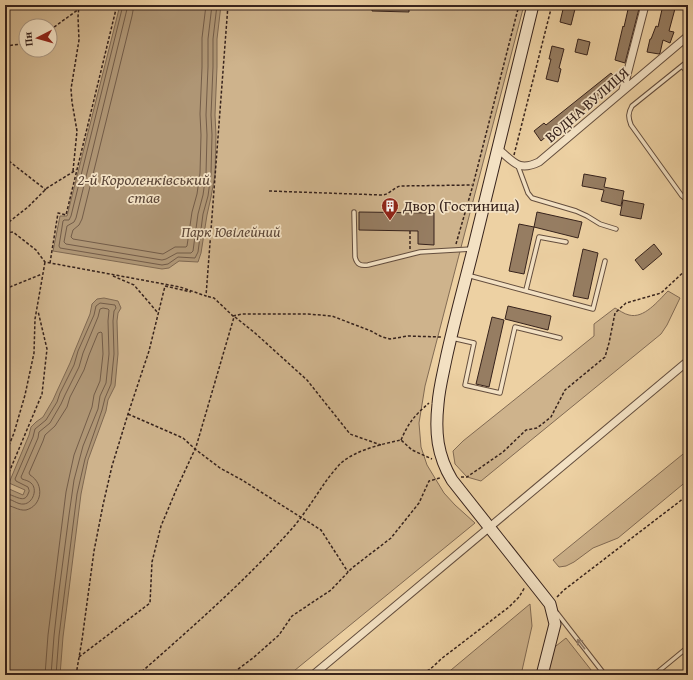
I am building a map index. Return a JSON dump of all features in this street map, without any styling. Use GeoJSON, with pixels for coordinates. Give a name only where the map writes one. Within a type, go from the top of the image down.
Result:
{"type":"FeatureCollection","features":[{"type":"Feature","properties":{"kind":"street"},"geometry":{"type":"LineString","coordinates":[[533,5],[451,337],[439,394],[437,414],[439,448],[443,464],[450,476],[489,528],[550,604],[555,624],[542,675]]}},
{"type":"Feature","properties":{"kind":"street"},"geometry":{"type":"LineString","coordinates":[[623,90],[645,5]]}},
{"type":"Feature","properties":{"kind":"street","name":"ВОДНА ВУЛИЦЯ"},"geometry":{"type":"LineString","coordinates":[[516,164],[526,167],[540,162],[688,36]]}},
{"type":"Feature","properties":{"kind":"street"},"geometry":{"type":"LineString","coordinates":[[498,149],[516,164]]}},
{"type":"Feature","properties":{"kind":"street"},"geometry":{"type":"LineString","coordinates":[[313,675],[688,361]]}},
{"type":"Feature","properties":{"kind":"lane"},"geometry":{"type":"LineString","coordinates":[[688,61],[632,106],[628,119],[682,196],[688,202]]}},
{"type":"Feature","properties":{"kind":"lane"},"geometry":{"type":"LineString","coordinates":[[682,66],[688,73]]}},
{"type":"Feature","properties":{"kind":"lane"},"geometry":{"type":"LineString","coordinates":[[516,164],[528,193],[532,198],[576,211],[600,224],[616,229]]}},
{"type":"Feature","properties":{"kind":"lane"},"geometry":{"type":"LineString","coordinates":[[354,212],[356,261],[358,264],[363,266],[410,254],[430,251],[473,249]]}},
{"type":"Feature","properties":{"kind":"lane"},"geometry":{"type":"LineString","coordinates":[[526,290],[539,237],[566,242]]}},
{"type":"Feature","properties":{"kind":"lane"},"geometry":{"type":"LineString","coordinates":[[466,275],[593,308],[604,261]]}},
{"type":"Feature","properties":{"kind":"lane"},"geometry":{"type":"LineString","coordinates":[[451,337],[474,343],[465,385],[500,393],[515,327],[560,338]]}},
{"type":"Feature","properties":{"kind":"lane"},"geometry":{"type":"LineString","coordinates":[[550,604],[606,675]]}},
{"type":"Feature","properties":{"kind":"lane"},"geometry":{"type":"LineString","coordinates":[[654,675],[688,647]]}},
{"type":"Feature","properties":{"kind":"path"},"geometry":{"type":"LineString","coordinates":[[73,171],[77,131],[71,89],[79,40],[79,5]]}},
{"type":"Feature","properties":{"kind":"path"},"geometry":{"type":"LineString","coordinates":[[50,263],[58,213],[66,215],[117,5]]}},
{"type":"Feature","properties":{"kind":"path"},"geometry":{"type":"LineString","coordinates":[[206,296],[228,5]]}},
{"type":"Feature","properties":{"kind":"path"},"geometry":{"type":"LineString","coordinates":[[455,250],[520,5]]}},
{"type":"Feature","properties":{"kind":"path"},"geometry":{"type":"LineString","coordinates":[[516,164],[552,5]]}},
{"type":"Feature","properties":{"kind":"path"},"geometry":{"type":"LineString","coordinates":[[58,24],[79,9]]}},
{"type":"Feature","properties":{"kind":"path"},"geometry":{"type":"LineString","coordinates":[[5,46],[18,44]]}},
{"type":"Feature","properties":{"kind":"path"},"geometry":{"type":"LineString","coordinates":[[5,158],[46,190]]}},
{"type":"Feature","properties":{"kind":"path"},"geometry":{"type":"LineString","coordinates":[[5,224],[28,207],[46,190],[73,171],[77,170]]}},
{"type":"Feature","properties":{"kind":"path"},"geometry":{"type":"LineString","coordinates":[[269,190],[382,196],[400,186],[473,185]]}},
{"type":"Feature","properties":{"kind":"path"},"geometry":{"type":"LineString","coordinates":[[410,231],[410,254]]}},
{"type":"Feature","properties":{"kind":"path"},"geometry":{"type":"LineString","coordinates":[[5,232],[13,232],[36,250],[45,262],[180,287],[214,298],[307,380],[350,434],[381,445]]}},
{"type":"Feature","properties":{"kind":"path"},"geometry":{"type":"LineString","coordinates":[[5,455],[14,433],[25,395],[34,353],[37,310],[45,262]]}},
{"type":"Feature","properties":{"kind":"path"},"geometry":{"type":"LineString","coordinates":[[230,675],[253,658],[279,635],[292,616],[331,590],[352,568],[391,538],[419,503],[429,481],[443,476],[467,477],[503,452],[526,430],[537,428],[551,417],[565,390],[605,357],[610,342],[615,313],[626,303],[661,293],[688,268]]}},
{"type":"Feature","properties":{"kind":"path"},"geometry":{"type":"LineString","coordinates":[[5,288],[43,274]]}},
{"type":"Feature","properties":{"kind":"path"},"geometry":{"type":"LineString","coordinates":[[110,274],[134,285],[158,313]]}},
{"type":"Feature","properties":{"kind":"path"},"geometry":{"type":"LineString","coordinates":[[76,675],[94,551],[103,505],[112,466],[149,352],[165,285]]}},
{"type":"Feature","properties":{"kind":"path"},"geometry":{"type":"LineString","coordinates":[[5,482],[42,394],[47,348],[37,310]]}},
{"type":"Feature","properties":{"kind":"path"},"geometry":{"type":"LineString","coordinates":[[233,316],[242,314],[308,314],[332,316],[390,339],[408,336],[451,337]]}},
{"type":"Feature","properties":{"kind":"path"},"geometry":{"type":"LineString","coordinates":[[79,657],[150,602],[152,562],[161,526],[195,449],[234,317],[233,316]]}},
{"type":"Feature","properties":{"kind":"path"},"geometry":{"type":"LineString","coordinates":[[138,675],[228,595],[269,554],[292,529],[331,475],[342,463],[353,455],[400,440],[407,426],[415,415],[439,394]]}},
{"type":"Feature","properties":{"kind":"path"},"geometry":{"type":"LineString","coordinates":[[128,414],[183,438],[220,468],[242,480],[321,530],[348,572]]}},
{"type":"Feature","properties":{"kind":"path"},"geometry":{"type":"LineString","coordinates":[[400,440],[412,450],[443,464]]}},
{"type":"Feature","properties":{"kind":"path"},"geometry":{"type":"LineString","coordinates":[[550,604],[564,590],[688,495]]}},
{"type":"Feature","properties":{"kind":"path"},"geometry":{"type":"LineString","coordinates":[[418,675],[431,669],[441,659],[509,607],[530,580]]}},
{"type":"Feature","properties":{"kind":"green space","name":"Парк Ювілейний"},"geometry":{"type":"Polygon","coordinates":[[[5,5],[524,5],[425,386],[419,423],[421,447],[427,465],[444,493],[475,523],[289,675],[5,675],[5,5]]]}},
{"type":"Feature","properties":{"kind":"green space"},"geometry":{"type":"Polygon","coordinates":[[[668,291],[680,298],[661,334],[481,481],[467,477],[455,464],[453,451],[463,441],[594,336],[594,324],[615,308],[623,313],[635,316],[645,312],[668,291]]]}},
{"type":"Feature","properties":{"kind":"green space"},"geometry":{"type":"Polygon","coordinates":[[[688,450],[688,480],[618,538],[593,548],[566,566],[559,567],[553,560],[688,450]]]}},
{"type":"Feature","properties":{"kind":"green space"},"geometry":{"type":"Polygon","coordinates":[[[530,604],[532,626],[521,675],[445,675],[530,604]]]}},
{"type":"Feature","properties":{"kind":"green space"},"geometry":{"type":"Polygon","coordinates":[[[566,638],[595,675],[545,675],[551,650],[566,638]]]}},
{"type":"Feature","properties":{"kind":"water","name":"2-й Короленківський став"},"geometry":{"type":"Polygon","coordinates":[[[120,5],[221,5],[217,39],[215,175],[201,253],[198,262],[179,261],[169,268],[162,269],[53,251],[60,216],[67,216],[120,5]]]}},
{"type":"Feature","properties":{"kind":"water"},"geometry":{"type":"Polygon","coordinates":[[[104,298],[118,301],[121,308],[118,313],[117,321],[118,354],[115,386],[108,400],[106,411],[88,460],[81,494],[63,637],[60,675],[5,675],[5,494],[7,488],[23,495],[25,490],[9,483],[31,427],[43,417],[53,400],[90,314],[92,304],[97,299],[104,298]]]}},
{"type":"Feature","properties":{"kind":"building"},"geometry":{"type":"Polygon","coordinates":[[[372,5],[409,5],[409,12],[372,11],[372,5]]]}},
{"type":"Feature","properties":{"kind":"building"},"geometry":{"type":"Polygon","coordinates":[[[564,5],[576,5],[571,25],[560,22],[564,5]]]}},
{"type":"Feature","properties":{"kind":"building"},"geometry":{"type":"Polygon","coordinates":[[[629,5],[640,5],[625,63],[615,60],[629,5]]]}},
{"type":"Feature","properties":{"kind":"building"},"geometry":{"type":"Polygon","coordinates":[[[663,5],[676,5],[669,31],[674,32],[670,43],[663,40],[659,54],[647,52],[650,39],[656,26],[658,27],[663,5]]]}},
{"type":"Feature","properties":{"kind":"building"},"geometry":{"type":"Polygon","coordinates":[[[578,39],[590,42],[587,55],[575,52],[578,39]]]}},
{"type":"Feature","properties":{"kind":"building"},"geometry":{"type":"Polygon","coordinates":[[[552,46],[564,49],[559,68],[561,69],[558,82],[546,79],[551,59],[549,59],[552,46]]]}},
{"type":"Feature","properties":{"kind":"building"},"geometry":{"type":"Polygon","coordinates":[[[611,73],[619,82],[557,131],[555,129],[541,141],[534,131],[544,123],[546,125],[611,73]]]}},
{"type":"Feature","properties":{"kind":"building"},"geometry":{"type":"Polygon","coordinates":[[[584,174],[606,178],[604,187],[624,191],[621,206],[601,201],[604,190],[582,186],[584,174]]]}},
{"type":"Feature","properties":{"kind":"building"},"geometry":{"type":"Polygon","coordinates":[[[623,200],[644,204],[641,219],[620,215],[623,200]]]}},
{"type":"Feature","properties":{"kind":"building","name":"Двор (Гостиница)"},"geometry":{"type":"Polygon","coordinates":[[[359,212],[434,213],[434,245],[418,244],[418,231],[359,230],[359,212]]]}},
{"type":"Feature","properties":{"kind":"building"},"geometry":{"type":"Polygon","coordinates":[[[537,212],[582,222],[578,238],[534,227],[537,212]]]}},
{"type":"Feature","properties":{"kind":"building"},"geometry":{"type":"Polygon","coordinates":[[[519,224],[534,227],[524,274],[509,271],[519,224]]]}},
{"type":"Feature","properties":{"kind":"building"},"geometry":{"type":"Polygon","coordinates":[[[654,244],[662,254],[643,270],[635,260],[654,244]]]}},
{"type":"Feature","properties":{"kind":"building"},"geometry":{"type":"Polygon","coordinates":[[[583,249],[598,253],[588,299],[573,296],[583,249]]]}},
{"type":"Feature","properties":{"kind":"building"},"geometry":{"type":"Polygon","coordinates":[[[508,306],[551,316],[548,330],[505,319],[508,306]]]}},
{"type":"Feature","properties":{"kind":"building"},"geometry":{"type":"Polygon","coordinates":[[[492,317],[504,320],[489,387],[476,384],[492,317]]]}},
{"type":"Feature","properties":{"kind":"place","name":"Двор (Гостиница)"},"geometry":{"type":"Point","coordinates":[390,221]}}]}
